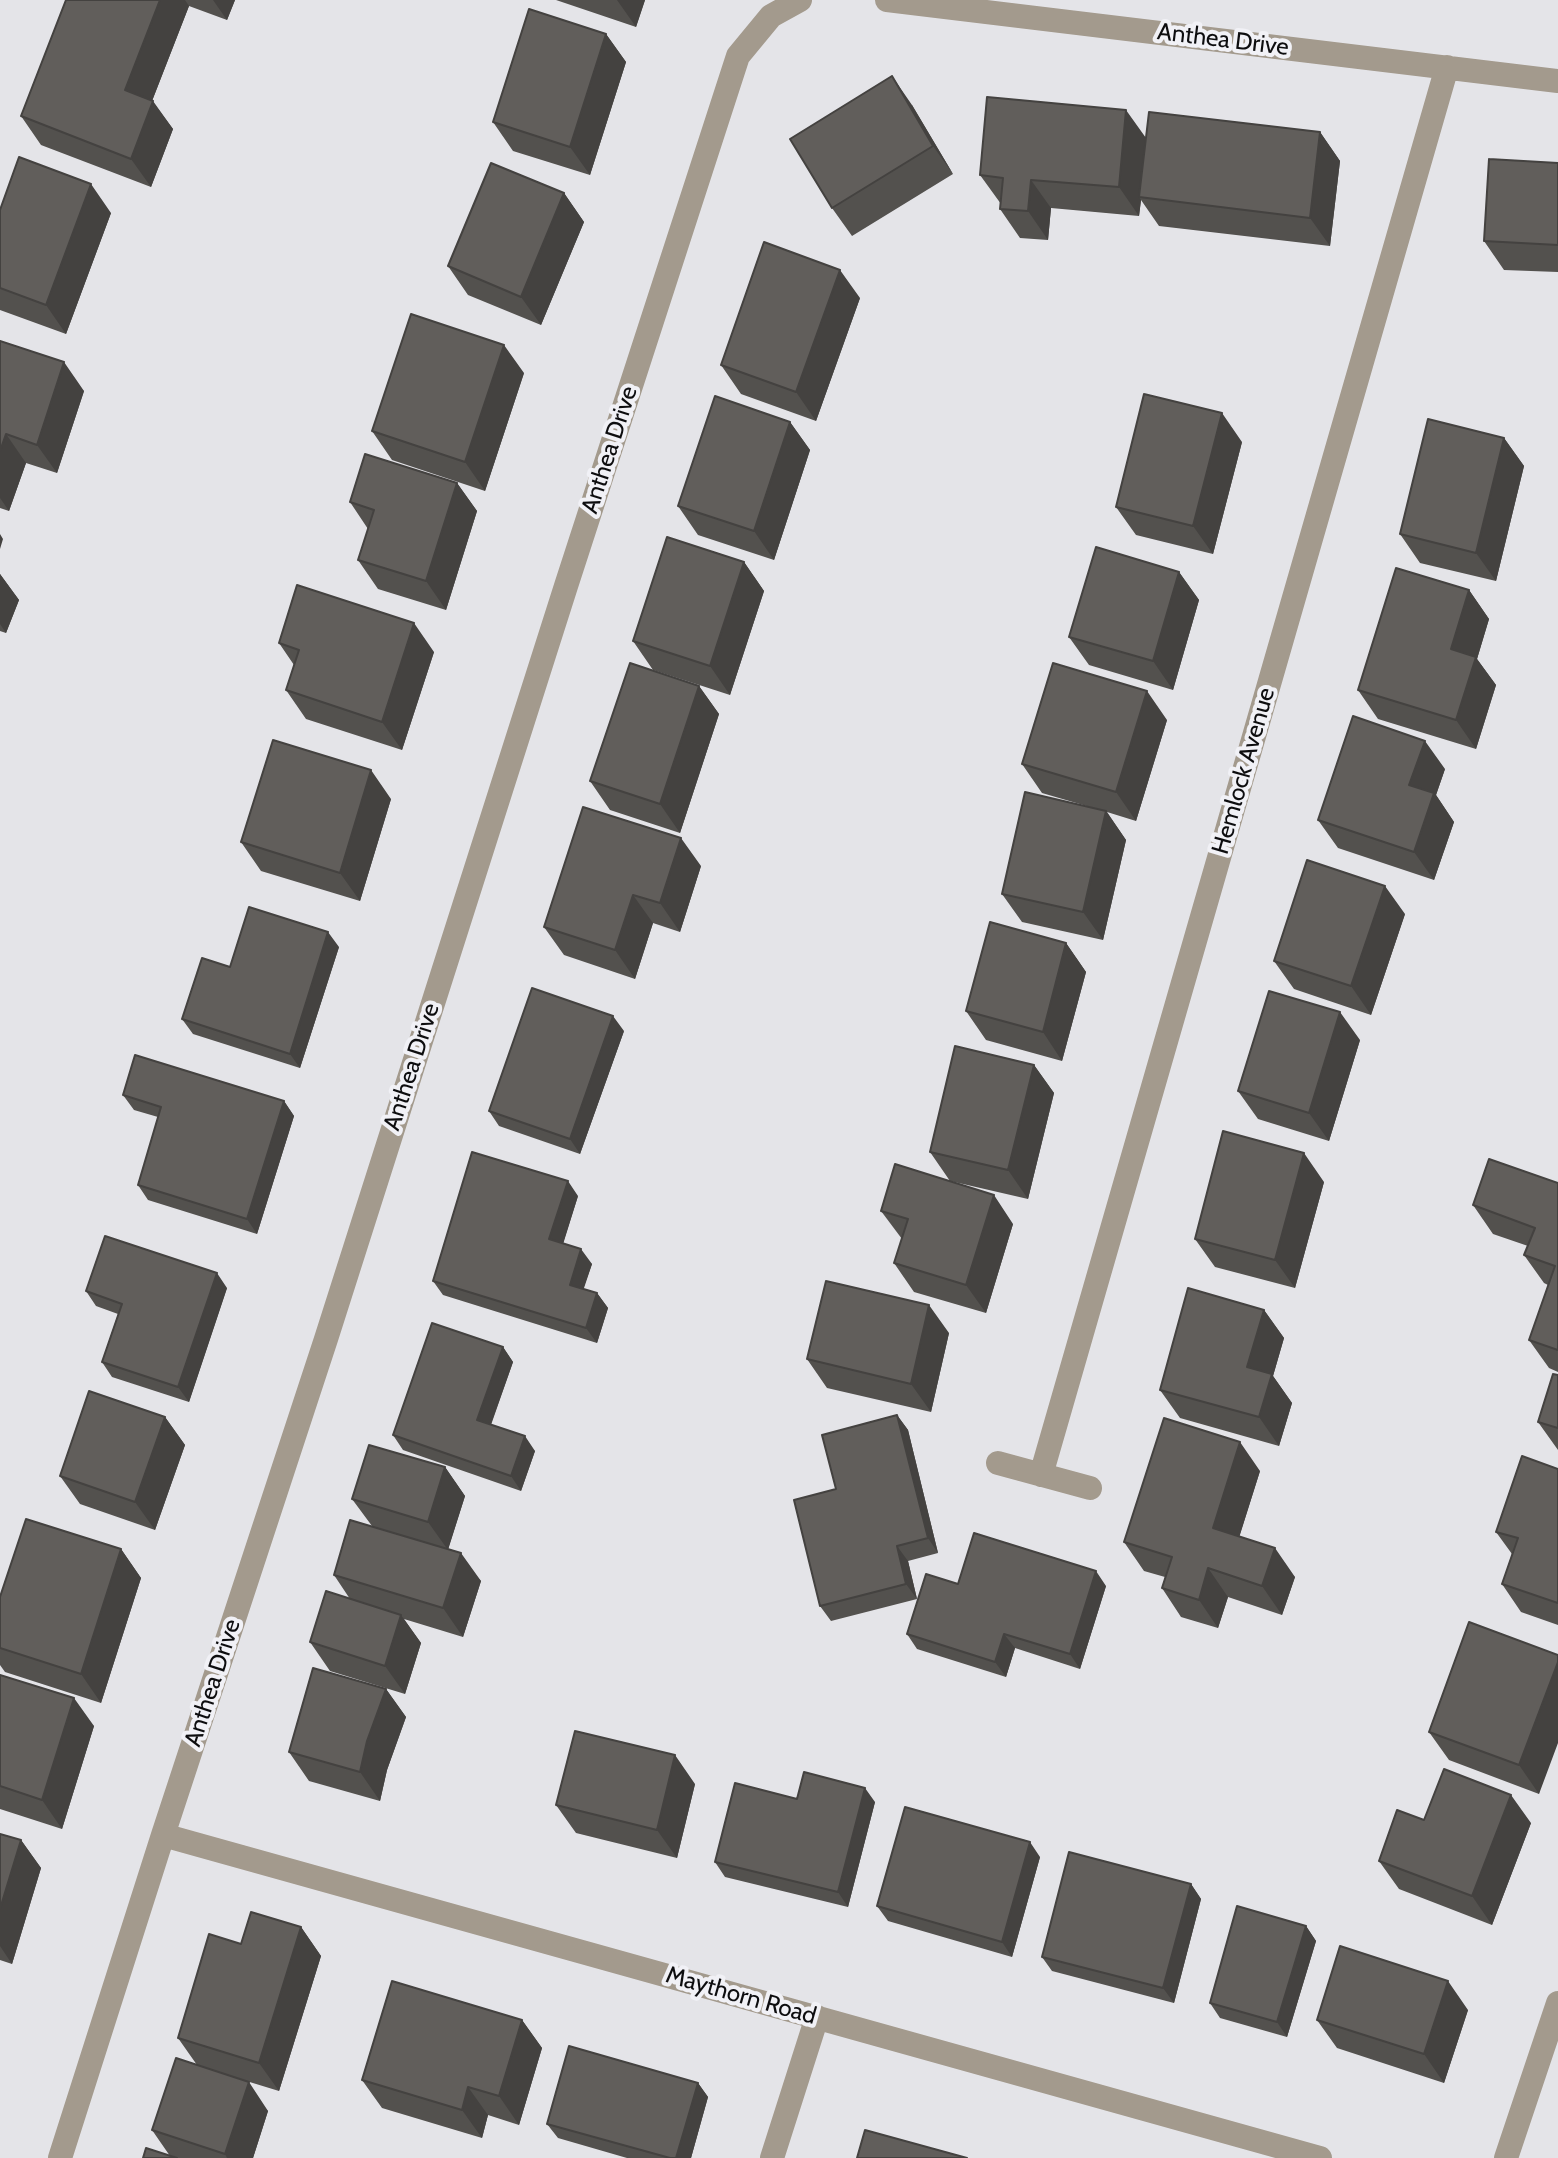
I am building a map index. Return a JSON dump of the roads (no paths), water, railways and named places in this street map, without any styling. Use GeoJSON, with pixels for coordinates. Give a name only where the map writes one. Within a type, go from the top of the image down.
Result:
{"type":"FeatureCollection","features":[{"type":"Feature","properties":{"kind":"street","name":"Anthea Drive"},"geometry":{"type":"LineString","coordinates":[[60,2158],[738,56],[771,16],[800,0]]}},
{"type":"Feature","properties":{"kind":"street","name":"Anthea Drive"},"geometry":{"type":"LineString","coordinates":[[887,0],[1558,81]]}},
{"type":"Feature","properties":{"kind":"street","name":"Hemlock Avenue"},"geometry":{"type":"LineString","coordinates":[[1041,1475],[1447,67]]}},
{"type":"Feature","properties":{"kind":"street"},"geometry":{"type":"LineString","coordinates":[[998,1463],[1090,1488]]}},
{"type":"Feature","properties":{"kind":"street","name":"Maythorn Road"},"geometry":{"type":"LineString","coordinates":[[163,1835],[1320,2158]]}},
{"type":"Feature","properties":{"kind":"street"},"geometry":{"type":"LineString","coordinates":[[1506,2158],[1558,2003]]}},
{"type":"Feature","properties":{"kind":"street"},"geometry":{"type":"LineString","coordinates":[[772,2158],[817,2017]]}}]}
